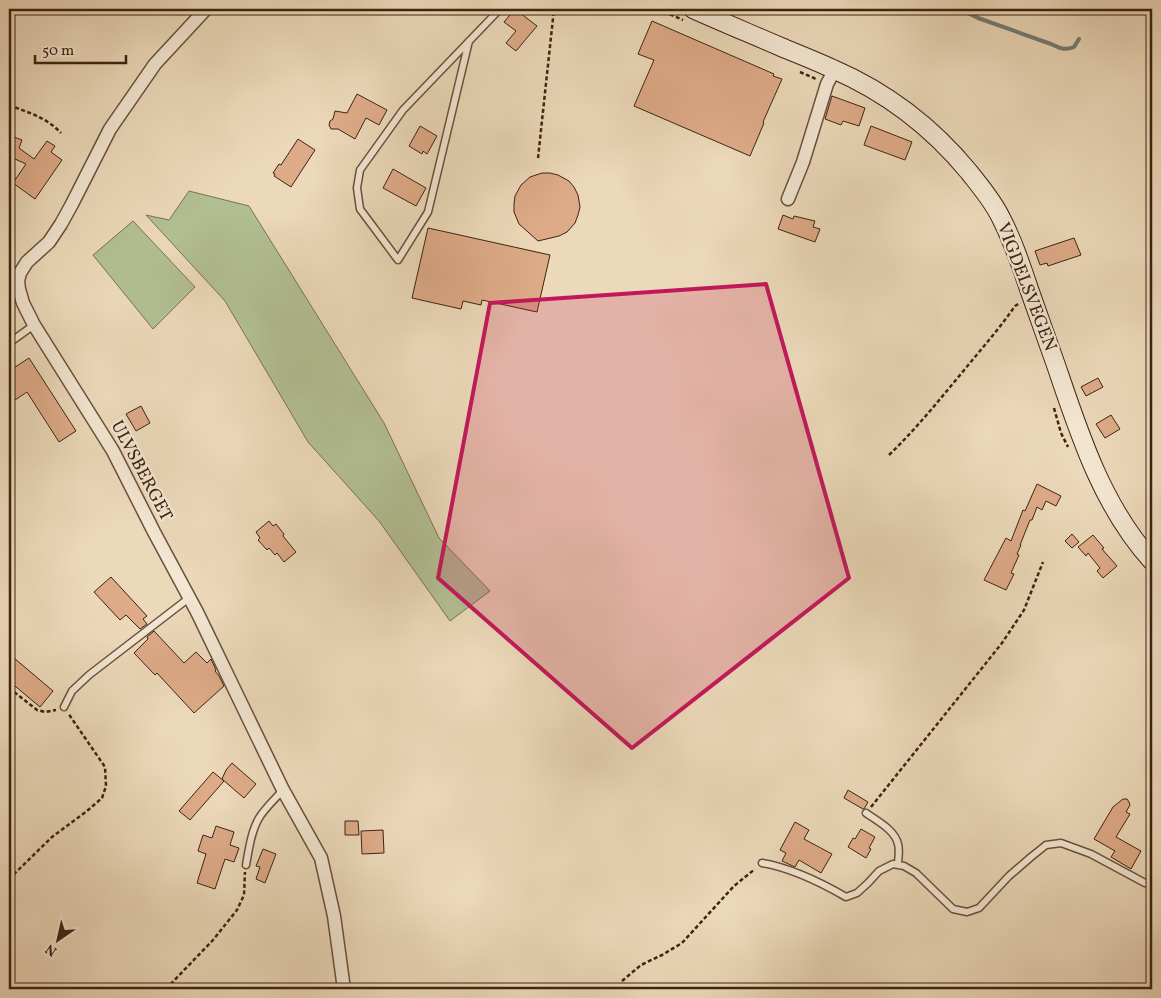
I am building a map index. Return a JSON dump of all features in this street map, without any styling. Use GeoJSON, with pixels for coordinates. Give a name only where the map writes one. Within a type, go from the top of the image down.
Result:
{"type":"FeatureCollection","features":[{"type":"Feature","properties":{"kind":"main road","name":"VIGDELSVEGEN"},"geometry":{"type":"LineString","coordinates":[[689,15],[831,77],[883,95],[935,135],[962,164],[983,190],[1001,217],[1016,250],[1077,427],[1095,472],[1118,515],[1139,547],[1147,565]]}},
{"type":"Feature","properties":{"kind":"street","name":"ULVSBERGET"},"geometry":{"type":"LineString","coordinates":[[206,9],[155,64],[110,129],[72,204],[49,242],[14,274],[18,281],[23,303],[34,325],[113,451],[189,598],[284,790],[321,858],[334,916],[344,989]]}},
{"type":"Feature","properties":{"kind":"street"},"geometry":{"type":"LineString","coordinates":[[788,199],[803,162],[831,77]]}},
{"type":"Feature","properties":{"kind":"lane"},"geometry":{"type":"LineString","coordinates":[[469,41],[428,212],[398,260],[360,210],[357,188],[360,170],[402,110],[500,9]]}},
{"type":"Feature","properties":{"kind":"lane"},"geometry":{"type":"LineString","coordinates":[[9,343],[34,325]]}},
{"type":"Feature","properties":{"kind":"lane"},"geometry":{"type":"LineString","coordinates":[[64,707],[72,690],[89,675],[189,598]]}},
{"type":"Feature","properties":{"kind":"lane"},"geometry":{"type":"LineString","coordinates":[[246,865],[252,834],[259,818],[284,790]]}},
{"type":"Feature","properties":{"kind":"lane"},"geometry":{"type":"LineString","coordinates":[[866,813],[895,837],[898,842],[898,865]]}},
{"type":"Feature","properties":{"kind":"lane"},"geometry":{"type":"LineString","coordinates":[[762,863],[777,866],[827,886],[846,896],[857,893],[879,871],[893,864],[904,866],[916,873],[953,908],[967,912],[979,908],[1009,876],[1046,845],[1061,843],[1091,854],[1145,883],[1152,883]]}},
{"type":"Feature","properties":{"kind":"path"},"geometry":{"type":"LineString","coordinates":[[538,158],[554,9]]}},
{"type":"Feature","properties":{"kind":"path"},"geometry":{"type":"LineString","coordinates":[[658,9],[689,15]]}},
{"type":"Feature","properties":{"kind":"path"},"geometry":{"type":"LineString","coordinates":[[800,72],[831,77]]}},
{"type":"Feature","properties":{"kind":"path"},"geometry":{"type":"LineString","coordinates":[[9,105],[44,119],[61,133]]}},
{"type":"Feature","properties":{"kind":"path"},"geometry":{"type":"LineString","coordinates":[[889,456],[931,412],[1015,306],[1032,298]]}},
{"type":"Feature","properties":{"kind":"path"},"geometry":{"type":"LineString","coordinates":[[1053,405],[1061,433],[1069,448]]}},
{"type":"Feature","properties":{"kind":"path"},"geometry":{"type":"LineString","coordinates":[[866,813],[1002,643],[1024,610],[1043,562]]}},
{"type":"Feature","properties":{"kind":"path"},"geometry":{"type":"LineString","coordinates":[[1147,565],[1152,581]]}},
{"type":"Feature","properties":{"kind":"path"},"geometry":{"type":"LineString","coordinates":[[9,688],[37,710],[45,712],[64,707],[105,768],[106,786],[102,798],[52,837],[9,879]]}},
{"type":"Feature","properties":{"kind":"path"},"geometry":{"type":"LineString","coordinates":[[622,981],[641,965],[662,955],[682,942],[734,886],[762,863]]}},
{"type":"Feature","properties":{"kind":"path"},"geometry":{"type":"LineString","coordinates":[[166,989],[213,940],[237,910],[244,895],[246,865]]}},
{"type":"Feature","properties":{"kind":"highlighted area"},"geometry":{"type":"Polygon","coordinates":[[[766,284],[849,578],[632,748],[438,578],[490,303],[766,284]]]}},
{"type":"Feature","properties":{"kind":"green space"},"geometry":{"type":"Polygon","coordinates":[[[189,191],[249,206],[384,423],[439,538],[490,591],[450,621],[379,521],[308,442],[225,301],[146,215],[169,220],[189,191]]]}},
{"type":"Feature","properties":{"kind":"green space"},"geometry":{"type":"Polygon","coordinates":[[[133,221],[195,287],[153,329],[93,255],[133,221]]]}},
{"type":"Feature","properties":{"kind":"building"},"geometry":{"type":"Polygon","coordinates":[[[515,9],[537,26],[516,51],[506,43],[516,31],[504,22],[515,9]]]}},
{"type":"Feature","properties":{"kind":"building"},"geometry":{"type":"Polygon","coordinates":[[[652,21],[782,79],[750,156],[634,106],[654,60],[638,54],[652,21]]]}},
{"type":"Feature","properties":{"kind":"building"},"geometry":{"type":"Polygon","coordinates":[[[357,94],[387,110],[379,125],[366,118],[355,139],[338,129],[331,129],[329,125],[335,111],[347,113],[357,94]]]}},
{"type":"Feature","properties":{"kind":"building"},"geometry":{"type":"Polygon","coordinates":[[[832,96],[865,108],[859,126],[843,121],[841,125],[825,119],[832,96]]]}},
{"type":"Feature","properties":{"kind":"building"},"geometry":{"type":"Polygon","coordinates":[[[420,126],[437,136],[427,154],[423,151],[422,154],[409,146],[420,126]]]}},
{"type":"Feature","properties":{"kind":"building"},"geometry":{"type":"Polygon","coordinates":[[[871,126],[912,142],[905,160],[864,145],[871,126]]]}},
{"type":"Feature","properties":{"kind":"building"},"geometry":{"type":"Polygon","coordinates":[[[9,135],[22,140],[19,148],[34,159],[47,141],[55,146],[51,152],[62,160],[35,199],[13,183],[26,164],[15,159],[9,172],[9,135]]]}},
{"type":"Feature","properties":{"kind":"building"},"geometry":{"type":"Polygon","coordinates":[[[298,139],[315,150],[291,187],[274,176],[275,174],[273,173],[279,164],[281,165],[298,139]]]}},
{"type":"Feature","properties":{"kind":"building"},"geometry":{"type":"Polygon","coordinates":[[[393,169],[426,188],[416,206],[383,188],[393,169]]]}},
{"type":"Feature","properties":{"kind":"building"},"geometry":{"type":"Polygon","coordinates":[[[542,173],[558,175],[569,181],[578,195],[580,207],[575,223],[567,232],[538,241],[519,224],[514,212],[514,204],[515,196],[521,185],[530,177],[542,173]]]}},
{"type":"Feature","properties":{"kind":"building"},"geometry":{"type":"Polygon","coordinates":[[[783,215],[793,219],[794,216],[815,221],[813,227],[820,229],[815,242],[778,229],[783,215]]]}},
{"type":"Feature","properties":{"kind":"building"},"geometry":{"type":"Polygon","coordinates":[[[428,228],[550,255],[537,312],[482,300],[481,305],[463,301],[461,309],[412,298],[428,228]]]}},
{"type":"Feature","properties":{"kind":"building"},"geometry":{"type":"Polygon","coordinates":[[[1074,238],[1081,255],[1048,266],[1047,263],[1040,265],[1035,251],[1074,238]]]}},
{"type":"Feature","properties":{"kind":"building"},"geometry":{"type":"Polygon","coordinates":[[[29,358],[76,431],[59,442],[27,392],[9,404],[9,371],[29,358]]]}},
{"type":"Feature","properties":{"kind":"building"},"geometry":{"type":"Polygon","coordinates":[[[1098,378],[1103,387],[1086,396],[1081,387],[1098,378]]]}},
{"type":"Feature","properties":{"kind":"building"},"geometry":{"type":"Polygon","coordinates":[[[141,406],[150,423],[136,431],[126,414],[141,406]]]}},
{"type":"Feature","properties":{"kind":"building"},"geometry":{"type":"Polygon","coordinates":[[[1111,415],[1120,429],[1105,438],[1096,424],[1111,415]]]}},
{"type":"Feature","properties":{"kind":"building"},"geometry":{"type":"Polygon","coordinates":[[[1037,484],[1061,496],[1056,506],[1046,501],[1042,510],[1037,507],[1020,545],[1017,554],[1019,555],[1011,573],[1014,574],[1006,590],[984,580],[1006,538],[1011,541],[1023,510],[1025,511],[1037,484]]]}},
{"type":"Feature","properties":{"kind":"building"},"geometry":{"type":"Polygon","coordinates":[[[269,521],[273,526],[276,524],[296,552],[284,562],[277,553],[275,555],[269,548],[267,550],[258,540],[260,538],[256,532],[269,521]]]}},
{"type":"Feature","properties":{"kind":"building"},"geometry":{"type":"Polygon","coordinates":[[[1072,534],[1079,542],[1072,548],[1065,541],[1072,534]]]}},
{"type":"Feature","properties":{"kind":"building"},"geometry":{"type":"Polygon","coordinates":[[[1093,535],[1117,566],[1103,578],[1097,571],[1100,568],[1088,553],[1086,556],[1078,547],[1093,535]]]}},
{"type":"Feature","properties":{"kind":"building"},"geometry":{"type":"Polygon","coordinates":[[[111,577],[147,616],[143,619],[147,624],[140,629],[126,615],[120,620],[94,592],[111,577]]]}},
{"type":"Feature","properties":{"kind":"building"},"geometry":{"type":"Polygon","coordinates":[[[154,631],[184,663],[196,652],[207,663],[211,659],[215,671],[224,686],[194,713],[157,673],[155,675],[134,653],[154,631]]]}},
{"type":"Feature","properties":{"kind":"building"},"geometry":{"type":"Polygon","coordinates":[[[14,658],[53,691],[40,707],[9,681],[9,664],[14,658]]]}},
{"type":"Feature","properties":{"kind":"building"},"geometry":{"type":"Polygon","coordinates":[[[232,763],[256,784],[244,798],[222,779],[232,763]]]}},
{"type":"Feature","properties":{"kind":"building"},"geometry":{"type":"Polygon","coordinates":[[[213,772],[224,781],[190,820],[179,811],[213,772]]]}},
{"type":"Feature","properties":{"kind":"building"},"geometry":{"type":"Polygon","coordinates":[[[848,790],[868,802],[864,809],[844,798],[848,790]]]}},
{"type":"Feature","properties":{"kind":"building"},"geometry":{"type":"Polygon","coordinates":[[[1123,799],[1127,799],[1129,802],[1130,805],[1126,812],[1130,814],[1116,837],[1141,851],[1131,869],[1111,857],[1115,851],[1094,839],[1113,807],[1123,799]]]}},
{"type":"Feature","properties":{"kind":"building"},"geometry":{"type":"Polygon","coordinates":[[[345,821],[358,821],[359,835],[345,835],[345,821]]]}},
{"type":"Feature","properties":{"kind":"building"},"geometry":{"type":"Polygon","coordinates":[[[795,822],[809,830],[804,839],[832,854],[821,873],[799,860],[795,867],[782,861],[786,853],[780,850],[795,822]]]}},
{"type":"Feature","properties":{"kind":"building"},"geometry":{"type":"Polygon","coordinates":[[[216,826],[234,832],[230,845],[239,848],[234,862],[225,859],[215,889],[197,883],[206,854],[198,851],[203,835],[212,838],[216,826]]]}},
{"type":"Feature","properties":{"kind":"building"},"geometry":{"type":"Polygon","coordinates":[[[861,829],[875,837],[866,858],[848,847],[861,829]]]}},
{"type":"Feature","properties":{"kind":"building"},"geometry":{"type":"Polygon","coordinates":[[[383,830],[384,853],[362,854],[361,831],[383,830]]]}},
{"type":"Feature","properties":{"kind":"building"},"geometry":{"type":"Polygon","coordinates":[[[263,849],[276,854],[265,883],[256,879],[260,867],[256,866],[263,849]]]}},
{"type":"Feature","properties":{"kind":"waterway"},"geometry":{"type":"LineString","coordinates":[[960,9],[978,18],[1062,48],[1074,47],[1079,39]]}}]}
